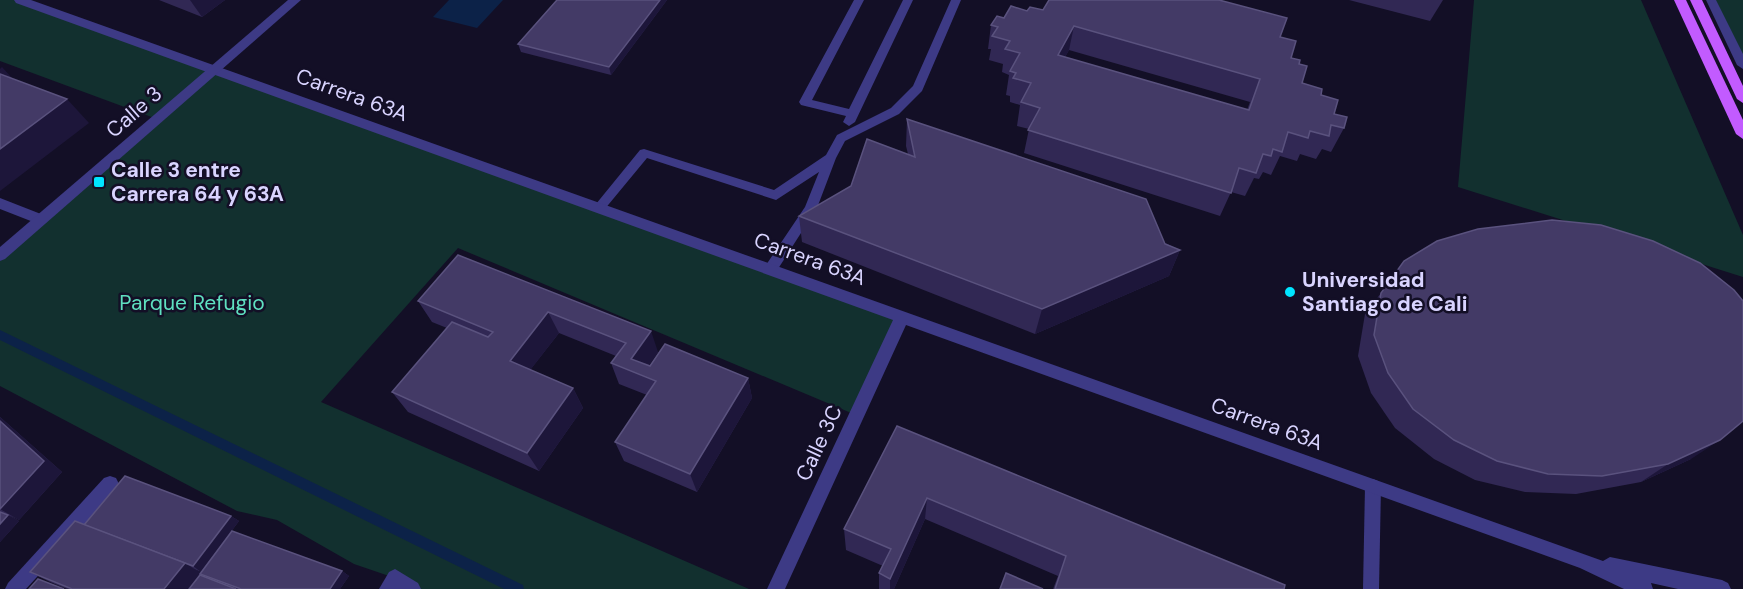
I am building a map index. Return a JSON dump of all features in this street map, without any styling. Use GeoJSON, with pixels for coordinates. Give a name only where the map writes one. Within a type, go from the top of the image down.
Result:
{"type":"FeatureCollection","features":[{"type":"Feature","properties":{"kind":"main road"},"geometry":{"type":"LineString","coordinates":[[1680,0],[1743,134]]}},
{"type":"Feature","properties":{"kind":"main road"},"geometry":{"type":"LineString","coordinates":[[1696,0],[1743,99]]}},
{"type":"Feature","properties":{"kind":"street","name":"Carrera 63A"},"geometry":{"type":"LineString","coordinates":[[20,0],[1584,561],[1644,589]]}},
{"type":"Feature","properties":{"kind":"street","name":"Calle 3"},"geometry":{"type":"LineString","coordinates":[[0,255],[295,0]]}},
{"type":"Feature","properties":{"kind":"street"},"geometry":{"type":"LineString","coordinates":[[0,203],[41,220]]}},
{"type":"Feature","properties":{"kind":"street","name":"Calle 3C"},"geometry":{"type":"LineString","coordinates":[[776,589],[902,317]]}},
{"type":"Feature","properties":{"kind":"street"},"geometry":{"type":"LineString","coordinates":[[14,589],[110,484]]}},
{"type":"Feature","properties":{"kind":"street","name":"Carrera 63A"},"geometry":{"type":"LineString","coordinates":[[1584,561],[1722,589]]}},
{"type":"Feature","properties":{"kind":"street"},"geometry":{"type":"LineString","coordinates":[[391,584],[412,589]]}},
{"type":"Feature","properties":{"kind":"lane"},"geometry":{"type":"LineString","coordinates":[[853,114],[805,102],[860,0]]}},
{"type":"Feature","properties":{"kind":"lane"},"geometry":{"type":"LineString","coordinates":[[771,268],[811,208],[830,158],[908,0]]}},
{"type":"Feature","properties":{"kind":"lane"},"geometry":{"type":"LineString","coordinates":[[841,138],[895,111],[918,88],[956,0]]}},
{"type":"Feature","properties":{"kind":"lane"},"geometry":{"type":"LineString","coordinates":[[1711,0],[1743,65]]}},
{"type":"Feature","properties":{"kind":"lane"},"geometry":{"type":"LineString","coordinates":[[600,207],[644,153],[776,195],[830,158]]}},
{"type":"Feature","properties":{"kind":"lane"},"geometry":{"type":"LineString","coordinates":[[1371,589],[1373,486]]}},
{"type":"Feature","properties":{"kind":"green space","name":"Parque Refugio"},"geometry":{"type":"Polygon","coordinates":[[[0,0],[20,0],[902,317],[856,415],[458,248],[321,402],[749,589],[412,589],[395,578],[354,564],[277,520],[237,511],[0,386],[0,255],[157,119],[0,61],[0,0]]]}},
{"type":"Feature","properties":{"kind":"green space"},"geometry":{"type":"Polygon","coordinates":[[[1474,0],[1641,0],[1743,235],[1743,277],[1458,187],[1474,0]]]}},
{"type":"Feature","properties":{"kind":"green space"},"geometry":{"type":"Polygon","coordinates":[[[1711,0],[1743,0],[1743,65],[1711,0]]]}},
{"type":"Feature","properties":{"kind":"water"},"geometry":{"type":"Polygon","coordinates":[[[449,0],[503,0],[477,28],[433,17],[449,0]]]}},
{"type":"Feature","properties":{"kind":"building"},"geometry":{"type":"Polygon","coordinates":[[[557,0],[660,0],[609,67],[518,44],[557,0]]]}},
{"type":"Feature","properties":{"kind":"building"},"geometry":{"type":"Polygon","coordinates":[[[1049,0],[1219,0],[1287,18],[1280,37],[1296,41],[1291,58],[1300,60],[1299,64],[1307,66],[1302,83],[1322,89],[1321,95],[1338,100],[1334,114],[1347,117],[1344,128],[1331,125],[1329,136],[1310,131],[1308,138],[1288,132],[1282,152],[1273,149],[1271,156],[1263,154],[1256,173],[1239,168],[1231,193],[1028,130],[1040,108],[1021,102],[1031,83],[1013,78],[1016,73],[1010,71],[1020,53],[1005,49],[1010,41],[992,36],[998,27],[991,25],[997,16],[1004,18],[1011,6],[1027,11],[1030,7],[1043,10],[1049,0]],[[1074,26],[1058,55],[1249,110],[1260,79],[1074,26]]]}},
{"type":"Feature","properties":{"kind":"building"},"geometry":{"type":"Polygon","coordinates":[[[0,74],[67,99],[0,149],[0,74]]]}},
{"type":"Feature","properties":{"kind":"building"},"geometry":{"type":"Polygon","coordinates":[[[907,119],[1146,199],[1165,244],[1180,250],[1042,309],[799,216],[851,186],[867,139],[915,157],[907,119]]]}},
{"type":"Feature","properties":{"kind":"building"},"geometry":{"type":"Polygon","coordinates":[[[1552,220],[1601,225],[1653,241],[1700,263],[1734,290],[1743,301],[1743,421],[1720,440],[1668,464],[1602,476],[1548,474],[1497,461],[1454,440],[1413,409],[1388,373],[1374,335],[1381,293],[1404,261],[1437,241],[1478,229],[1552,220]]]}},
{"type":"Feature","properties":{"kind":"building"},"geometry":{"type":"Polygon","coordinates":[[[458,255],[651,331],[631,359],[650,366],[665,344],[748,378],[690,474],[615,442],[656,381],[611,363],[626,343],[548,312],[510,361],[573,388],[527,453],[392,392],[452,322],[488,337],[493,332],[418,301],[458,255]]]}},
{"type":"Feature","properties":{"kind":"building"},"geometry":{"type":"Polygon","coordinates":[[[0,421],[44,461],[0,509],[0,421]]]}},
{"type":"Feature","properties":{"kind":"building"},"geometry":{"type":"Polygon","coordinates":[[[897,426],[1285,585],[1284,589],[1055,589],[1066,556],[927,498],[890,579],[879,573],[891,549],[844,529],[897,426]]]}},
{"type":"Feature","properties":{"kind":"building"},"geometry":{"type":"Polygon","coordinates":[[[125,476],[231,516],[193,566],[84,525],[125,476]]]}},
{"type":"Feature","properties":{"kind":"building"},"geometry":{"type":"Polygon","coordinates":[[[0,512],[8,515],[0,524],[0,512]]]}},
{"type":"Feature","properties":{"kind":"building"},"geometry":{"type":"Polygon","coordinates":[[[75,521],[185,563],[164,589],[72,589],[30,572],[75,521]]]}},
{"type":"Feature","properties":{"kind":"building"},"geometry":{"type":"Polygon","coordinates":[[[232,531],[342,571],[330,589],[241,589],[200,574],[232,531]]]}},
{"type":"Feature","properties":{"kind":"building"},"geometry":{"type":"Polygon","coordinates":[[[1006,573],[1043,589],[1000,589],[1006,573]]]}},
{"type":"Feature","properties":{"kind":"building"},"geometry":{"type":"Polygon","coordinates":[[[200,575],[236,589],[189,589],[200,575]]]}},
{"type":"Feature","properties":{"kind":"building"},"geometry":{"type":"Polygon","coordinates":[[[38,579],[64,589],[29,589],[38,579]]]}},
{"type":"Feature","properties":{"kind":"waterway"},"geometry":{"type":"LineString","coordinates":[[0,335],[518,589]]}},
{"type":"Feature","properties":{"kind":"place","name":"Calle 3 entre Carrera 64 y 63A"},"geometry":{"type":"Point","coordinates":[99,182]}},
{"type":"Feature","properties":{"kind":"place","name":"Universidad Santiago de Cali"},"geometry":{"type":"Point","coordinates":[1290,292]}}]}
